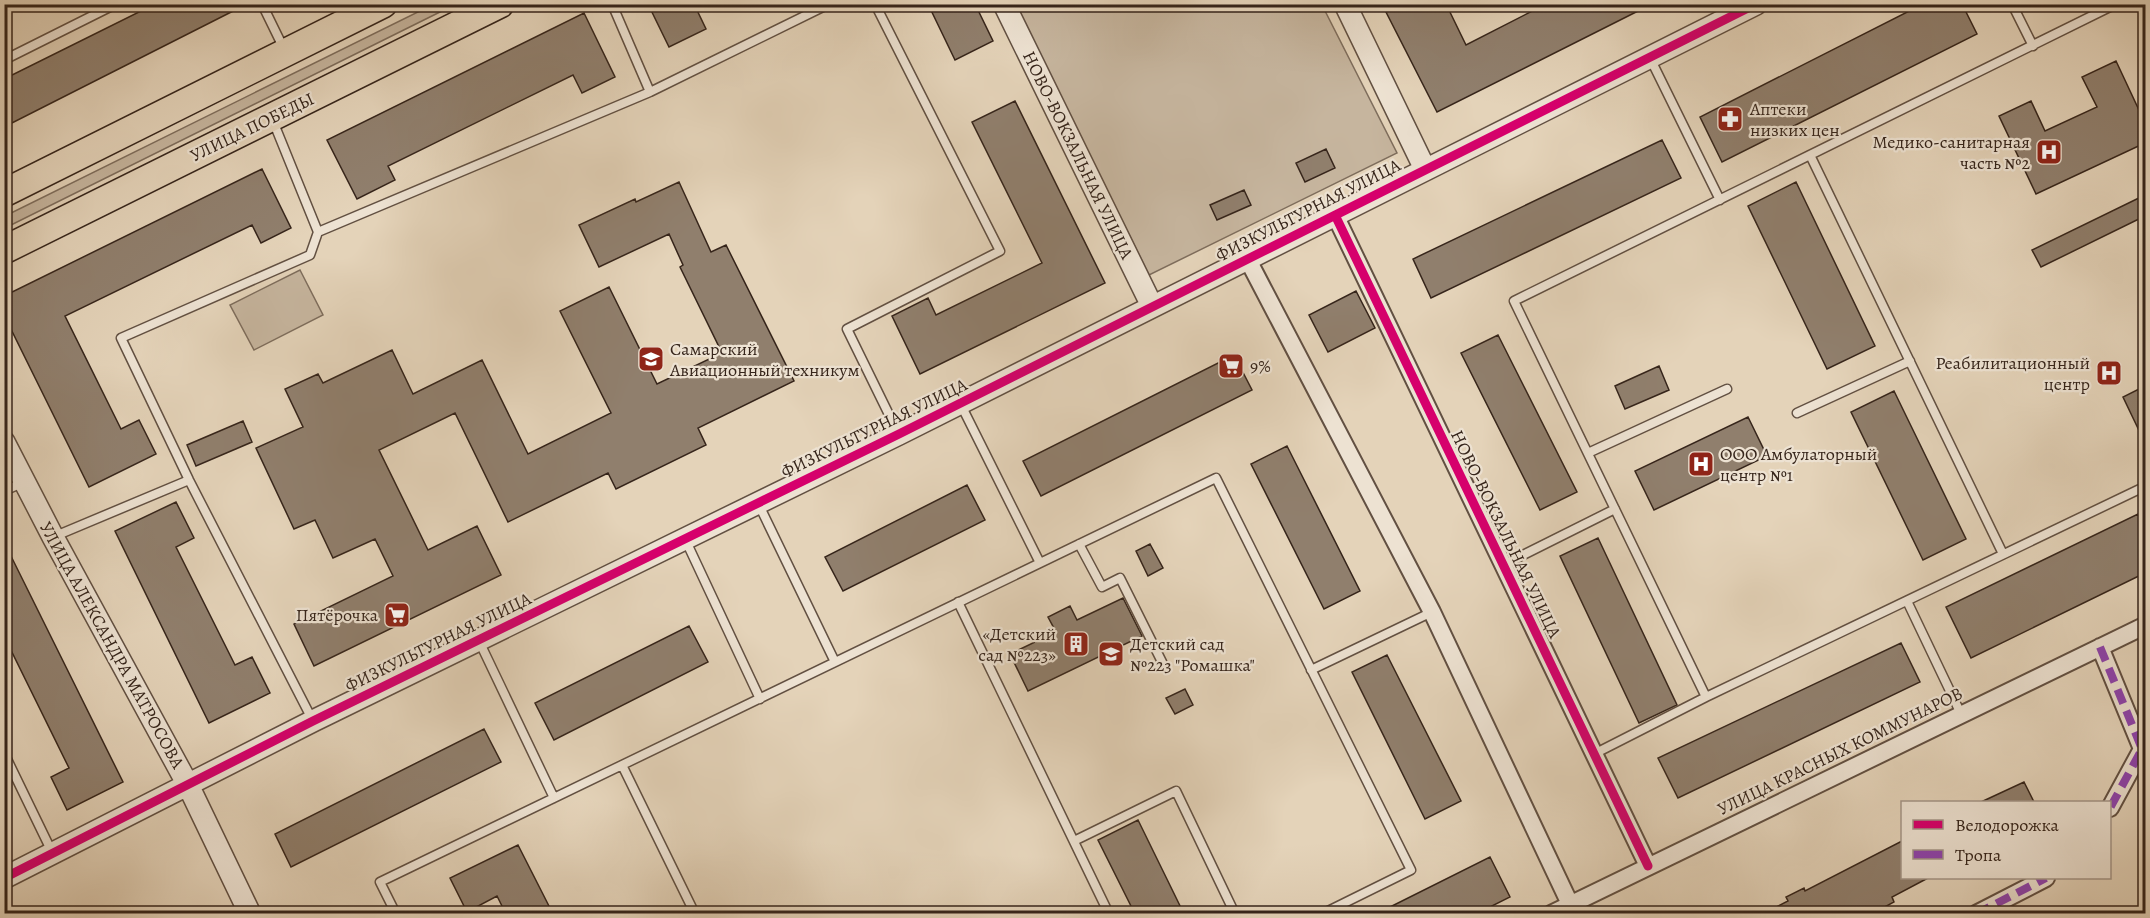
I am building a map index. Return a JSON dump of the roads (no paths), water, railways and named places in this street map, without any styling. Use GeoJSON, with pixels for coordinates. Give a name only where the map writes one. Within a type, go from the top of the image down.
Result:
{"type":"FeatureCollection","features":[{"type":"Feature","properties":{"kind":"main road"},"geometry":{"type":"LineString","coordinates":[[4,193],[383,4]]}},
{"type":"Feature","properties":{"kind":"main road","name":"УЛИЦА ПОБЕДЫ"},"geometry":{"type":"LineString","coordinates":[[4,250],[500,4]]}},
{"type":"Feature","properties":{"kind":"street","name":"НОВО-ВОКЗАЛЬНАЯ УЛИЦА"},"geometry":{"type":"LineString","coordinates":[[1004,4],[1152,306]]}},
{"type":"Feature","properties":{"kind":"street"},"geometry":{"type":"LineString","coordinates":[[1345,4],[1425,169]]}},
{"type":"Feature","properties":{"kind":"street","name":"ФИЗКУЛЬТУРНАЯ УЛИЦА"},"geometry":{"type":"LineString","coordinates":[[4,878],[313,721],[899,434],[1756,4]]}},
{"type":"Feature","properties":{"kind":"street","name":"НОВО-ВОКЗАЛЬНАЯ УЛИЦА"},"geometry":{"type":"LineString","coordinates":[[1335,216],[1648,866]]}},
{"type":"Feature","properties":{"kind":"street"},"geometry":{"type":"LineString","coordinates":[[1248,260],[1432,612],[1572,909]]}},
{"type":"Feature","properties":{"kind":"street","name":"УЛИЦА АЛЕКСАНДРА МАТРОСОВА"},"geometry":{"type":"LineString","coordinates":[[4,442],[188,785],[250,914]]}},
{"type":"Feature","properties":{"kind":"street","name":"УЛИЦА КРАСНЫХ КОММУНАРОВ"},"geometry":{"type":"LineString","coordinates":[[1551,914],[1572,909],[1648,866],[2145,625]]}},
{"type":"Feature","properties":{"kind":"street"},"geometry":{"type":"LineString","coordinates":[[2100,647],[2142,749],[2111,804]]}},
{"type":"Feature","properties":{"kind":"street"},"geometry":{"type":"LineString","coordinates":[[1976,914],[2044,879]]}},
{"type":"Feature","properties":{"kind":"lane"},"geometry":{"type":"LineString","coordinates":[[4,60],[116,4]]}},
{"type":"Feature","properties":{"kind":"lane"},"geometry":{"type":"LineString","coordinates":[[262,4],[285,52]]}},
{"type":"Feature","properties":{"kind":"lane"},"geometry":{"type":"LineString","coordinates":[[612,4],[650,92]]}},
{"type":"Feature","properties":{"kind":"lane"},"geometry":{"type":"LineString","coordinates":[[318,232],[650,92],[830,4]]}},
{"type":"Feature","properties":{"kind":"lane"},"geometry":{"type":"LineString","coordinates":[[875,4],[1000,251],[847,329],[899,434]]}},
{"type":"Feature","properties":{"kind":"lane"},"geometry":{"type":"LineString","coordinates":[[2012,4],[2033,46]]}},
{"type":"Feature","properties":{"kind":"lane"},"geometry":{"type":"LineString","coordinates":[[1706,697],[1514,301],[2116,4]]}},
{"type":"Feature","properties":{"kind":"lane"},"geometry":{"type":"LineString","coordinates":[[1650,58],[1720,200]]}},
{"type":"Feature","properties":{"kind":"lane"},"geometry":{"type":"LineString","coordinates":[[271,117],[318,232],[310,255],[121,338],[189,480],[313,721]]}},
{"type":"Feature","properties":{"kind":"lane"},"geometry":{"type":"LineString","coordinates":[[1810,155],[2003,554]]}},
{"type":"Feature","properties":{"kind":"lane"},"geometry":{"type":"LineString","coordinates":[[1797,413],[1910,361]]}},
{"type":"Feature","properties":{"kind":"lane"},"geometry":{"type":"LineString","coordinates":[[1588,453],[1727,389]]}},
{"type":"Feature","properties":{"kind":"lane"},"geometry":{"type":"LineString","coordinates":[[960,403],[1040,563]]}},
{"type":"Feature","properties":{"kind":"lane"},"geometry":{"type":"LineString","coordinates":[[396,914],[380,882],[1216,478],[1411,870],[1322,914]]}},
{"type":"Feature","properties":{"kind":"lane"},"geometry":{"type":"LineString","coordinates":[[53,537],[189,480]]}},
{"type":"Feature","properties":{"kind":"lane"},"geometry":{"type":"LineString","coordinates":[[4,491],[24,482]]}},
{"type":"Feature","properties":{"kind":"lane"},"geometry":{"type":"LineString","coordinates":[[1594,754],[1706,697],[2145,486]]}},
{"type":"Feature","properties":{"kind":"lane"},"geometry":{"type":"LineString","coordinates":[[758,503],[835,662]]}},
{"type":"Feature","properties":{"kind":"lane"},"geometry":{"type":"LineString","coordinates":[[1502,566],[1615,509]]}},
{"type":"Feature","properties":{"kind":"lane"},"geometry":{"type":"LineString","coordinates":[[685,539],[759,699]]}},
{"type":"Feature","properties":{"kind":"lane"},"geometry":{"type":"LineString","coordinates":[[1079,544],[1102,587],[1120,578],[1164,666]]}},
{"type":"Feature","properties":{"kind":"lane"},"geometry":{"type":"LineString","coordinates":[[1907,601],[1961,714]]}},
{"type":"Feature","properties":{"kind":"lane"},"geometry":{"type":"LineString","coordinates":[[958,602],[1109,914]]}},
{"type":"Feature","properties":{"kind":"lane"},"geometry":{"type":"LineString","coordinates":[[1311,670],[1432,612]]}},
{"type":"Feature","properties":{"kind":"lane"},"geometry":{"type":"LineString","coordinates":[[479,641],[554,798]]}},
{"type":"Feature","properties":{"kind":"lane"},"geometry":{"type":"LineString","coordinates":[[4,753],[53,854]]}},
{"type":"Feature","properties":{"kind":"lane"},"geometry":{"type":"LineString","coordinates":[[622,765],[695,914]]}},
{"type":"Feature","properties":{"kind":"lane"},"geometry":{"type":"LineString","coordinates":[[1074,841],[1176,790],[1235,914]]}},
{"type":"Feature","properties":{"kind":"place","name":"Аптеки низких цен"},"geometry":{"type":"Point","coordinates":[1730,119]}},
{"type":"Feature","properties":{"kind":"place","name":"Медико-санитарная часть №2"},"geometry":{"type":"Point","coordinates":[2049,152]}},
{"type":"Feature","properties":{"kind":"place","name":"Самарский Авиационный техникум"},"geometry":{"type":"Point","coordinates":[651,359]}},
{"type":"Feature","properties":{"kind":"place","name":"9%"},"geometry":{"type":"Point","coordinates":[1231,366]}},
{"type":"Feature","properties":{"kind":"place","name":"Реабилитационный центр"},"geometry":{"type":"Point","coordinates":[2109,373]}},
{"type":"Feature","properties":{"kind":"place","name":"ООО Амбулаторный центр №1"},"geometry":{"type":"Point","coordinates":[1701,464]}},
{"type":"Feature","properties":{"kind":"place","name":"Пятёрочка"},"geometry":{"type":"Point","coordinates":[397,615]}},
{"type":"Feature","properties":{"kind":"place","name":"«Детский сад №223»"},"geometry":{"type":"Point","coordinates":[1076,644]}},
{"type":"Feature","properties":{"kind":"place","name":"Детский сад №223 \"Ромашка\""},"geometry":{"type":"Point","coordinates":[1111,654]}}]}
